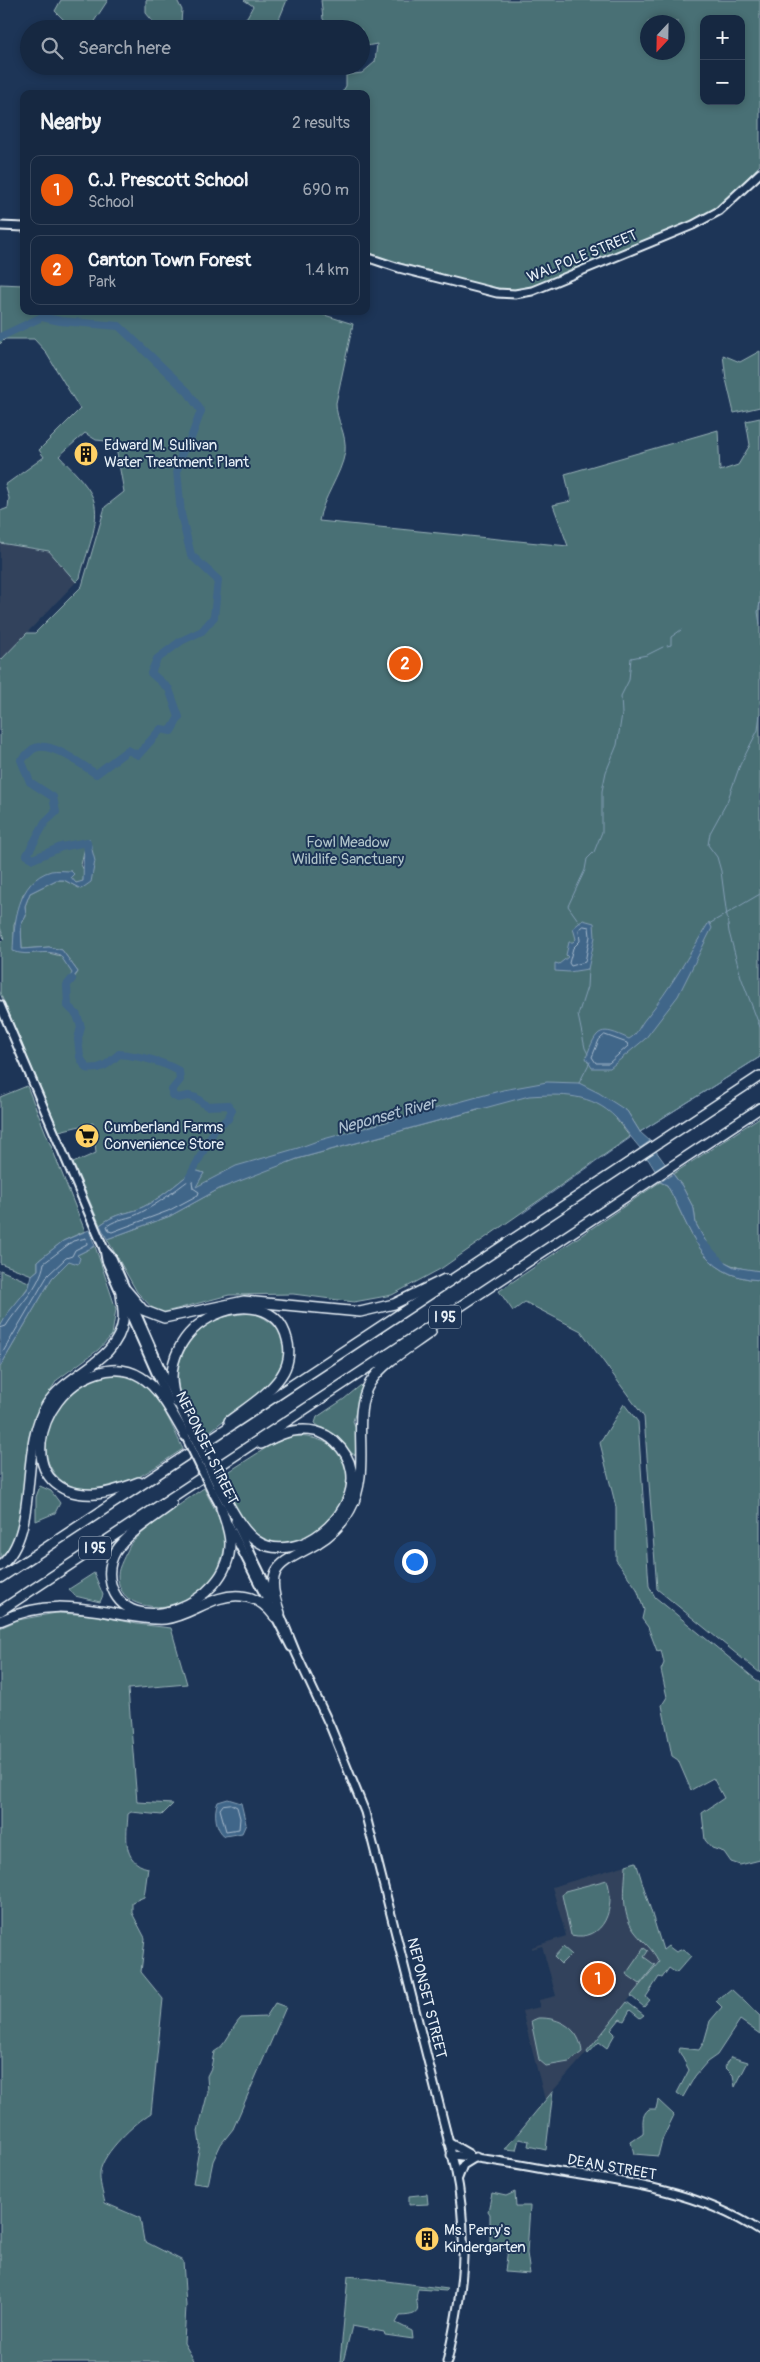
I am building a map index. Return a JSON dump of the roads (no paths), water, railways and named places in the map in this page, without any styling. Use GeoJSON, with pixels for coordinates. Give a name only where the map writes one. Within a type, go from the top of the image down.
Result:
{"type":"FeatureCollection","features":[{"type":"Feature","properties":{"kind":"highway","name":"I 95"},"geometry":{"type":"LineString","coordinates":[[0,1578],[760,1076]]}},
{"type":"Feature","properties":{"kind":"highway","name":"I 95"},"geometry":{"type":"LineString","coordinates":[[0,1611],[760,1108]]}},
{"type":"Feature","properties":{"kind":"highway"},"geometry":{"type":"LineString","coordinates":[[124,1292],[143,1310],[164,1318],[247,1301],[360,1312],[397,1303],[476,1264]]}},
{"type":"Feature","properties":{"kind":"highway"},"geometry":{"type":"LineString","coordinates":[[0,1566],[12,1554],[20,1539],[34,1439],[42,1414],[58,1390],[114,1343],[122,1322],[124,1292]]}},
{"type":"Feature","properties":{"kind":"highway"},"geometry":{"type":"LineString","coordinates":[[278,1615],[274,1588],[275,1576],[279,1565],[287,1558],[318,1543],[333,1532],[348,1514],[356,1497],[362,1470],[362,1406],[369,1384],[385,1368],[436,1329],[462,1306]]}},
{"type":"Feature","properties":{"kind":"highway"},"geometry":{"type":"LineString","coordinates":[[177,1403],[171,1379],[172,1361],[181,1344],[198,1326],[222,1312],[245,1308],[266,1313],[280,1325],[286,1336],[289,1349],[288,1361],[282,1375],[270,1388],[217,1429],[201,1445]]}},
{"type":"Feature","properties":{"kind":"highway"},"geometry":{"type":"LineString","coordinates":[[156,1475],[104,1494],[78,1493],[62,1487],[46,1470],[40,1451],[43,1428],[55,1403],[73,1385],[91,1375],[109,1370],[128,1371],[142,1377],[152,1386],[189,1435]]}},
{"type":"Feature","properties":{"kind":"highway"},"geometry":{"type":"LineString","coordinates":[[214,1487],[250,1535],[262,1544],[276,1548],[296,1545],[318,1535],[334,1521],[347,1502],[352,1484],[350,1464],[341,1448],[324,1434],[307,1430],[291,1431],[238,1454]]}},
{"type":"Feature","properties":{"kind":"highway"},"geometry":{"type":"LineString","coordinates":[[191,1485],[174,1502],[125,1541],[113,1556],[110,1567],[110,1582],[115,1593],[124,1603],[142,1611],[166,1612],[192,1604],[208,1592],[223,1572],[230,1552],[230,1535],[221,1508]]}},
{"type":"Feature","properties":{"kind":"highway"},"geometry":{"type":"LineString","coordinates":[[0,1621],[28,1610],[56,1606],[163,1619],[184,1614],[225,1597],[237,1595],[258,1601],[278,1615]]}},
{"type":"Feature","properties":{"kind":"main road","name":"WALPOLE STREET"},"geometry":{"type":"LineString","coordinates":[[370,258],[399,268],[497,293],[515,294],[532,291],[693,225],[719,211],[760,173]]}},
{"type":"Feature","properties":{"kind":"main road"},"geometry":{"type":"LineString","coordinates":[[0,226],[20,227]]}},
{"type":"Feature","properties":{"kind":"main road","name":"NEPONSET STREET"},"geometry":{"type":"LineString","coordinates":[[0,1005],[104,1249],[112,1258],[124,1292],[189,1435],[278,1615],[331,1728],[365,1812],[458,2180],[463,2217],[464,2262],[458,2310],[447,2362]]}},
{"type":"Feature","properties":{"kind":"main road","name":"NEPONSET STREET"},"geometry":{"type":"LineString","coordinates":[[124,1292],[177,1403],[189,1435]]}},
{"type":"Feature","properties":{"kind":"main road","name":"NEPONSET STREET"},"geometry":{"type":"LineString","coordinates":[[214,1487],[221,1508],[278,1615]]}},
{"type":"Feature","properties":{"kind":"main road"},"geometry":{"type":"LineString","coordinates":[[448,2141],[456,2148],[476,2157]]}},
{"type":"Feature","properties":{"kind":"main road","name":"DEAN STREET"},"geometry":{"type":"LineString","coordinates":[[451,2155],[476,2157],[659,2189],[704,2204],[760,2231]]}},
{"type":"Feature","properties":{"kind":"main road"},"geometry":{"type":"LineString","coordinates":[[458,2180],[463,2165],[476,2157]]}},
{"type":"Feature","properties":{"kind":"water"},"geometry":{"type":"Polygon","coordinates":[[[89,838],[95,861],[91,882],[81,889],[64,880],[56,880],[30,893],[25,906],[26,916],[21,925],[22,949],[49,947],[62,950],[78,972],[65,987],[72,973],[60,955],[49,952],[25,954],[13,951],[16,916],[24,893],[40,876],[51,871],[71,871],[74,874],[71,877],[76,883],[83,881],[84,855],[89,838]]]}},
{"type":"Feature","properties":{"kind":"water"},"geometry":{"type":"Polygon","coordinates":[[[583,920],[594,923],[595,937],[588,969],[569,972],[555,971],[555,963],[559,964],[568,957],[566,955],[569,942],[573,942],[576,939],[573,928],[583,920]]]}},
{"type":"Feature","properties":{"kind":"water"},"geometry":{"type":"Polygon","coordinates":[[[709,922],[712,928],[678,996],[645,1039],[610,1068],[592,1068],[586,1058],[597,1035],[606,1031],[629,1039],[634,1035],[671,984],[709,922]]]}},
{"type":"Feature","properties":{"kind":"water"},"geometry":{"type":"Polygon","coordinates":[[[547,1082],[579,1083],[599,1093],[627,1111],[640,1132],[650,1141],[640,1148],[616,1118],[597,1104],[564,1095],[529,1096],[297,1159],[219,1189],[170,1216],[107,1239],[100,1225],[114,1217],[144,1207],[194,1170],[204,1173],[196,1187],[236,1166],[320,1140],[503,1090],[547,1082]]]}},
{"type":"Feature","properties":{"kind":"water"},"geometry":{"type":"Polygon","coordinates":[[[656,1151],[666,1165],[656,1172],[648,1159],[645,1158],[656,1151]]]}},
{"type":"Feature","properties":{"kind":"water"},"geometry":{"type":"Polygon","coordinates":[[[673,1174],[682,1186],[694,1209],[696,1224],[706,1242],[706,1251],[734,1267],[760,1271],[760,1280],[740,1277],[723,1270],[710,1260],[700,1248],[667,1185],[660,1182],[673,1174]]]}},
{"type":"Feature","properties":{"kind":"water"},"geometry":{"type":"Polygon","coordinates":[[[89,1230],[95,1246],[77,1255],[80,1258],[78,1264],[69,1261],[52,1278],[0,1367],[0,1327],[7,1314],[29,1287],[32,1275],[38,1270],[38,1261],[63,1241],[89,1230]]]}},
{"type":"Feature","properties":{"kind":"water"},"geometry":{"type":"Polygon","coordinates":[[[228,1799],[241,1803],[246,1824],[242,1833],[225,1836],[219,1830],[216,1821],[216,1806],[218,1802],[228,1799]]]}},
{"type":"Feature","properties":{"kind":"waterway"},"geometry":{"type":"LineString","coordinates":[[0,337],[42,317],[60,321],[119,326],[188,392],[201,411],[191,438],[182,453],[177,470],[181,514],[191,555],[218,580],[214,617],[202,631],[181,641],[157,659],[151,673],[169,689],[179,717],[171,731],[161,729],[138,755],[128,750],[96,774],[74,759],[48,747],[33,749],[21,760],[30,782],[53,797],[56,812],[45,822],[27,855],[33,859],[61,847],[87,842],[88,853]]}},
{"type":"Feature","properties":{"kind":"waterway"},"geometry":{"type":"LineString","coordinates":[[760,603],[758,612],[760,624]]}},
{"type":"Feature","properties":{"kind":"waterway"},"geometry":{"type":"LineString","coordinates":[[667,646],[671,645],[671,637],[681,630]]}},
{"type":"Feature","properties":{"kind":"waterway"},"geometry":{"type":"LineString","coordinates":[[580,923],[568,906],[585,870],[587,859],[594,852],[602,832],[602,791],[606,772],[617,745],[622,714],[621,696],[629,680],[631,658],[647,655],[663,647]]}},
{"type":"Feature","properties":{"kind":"waterway"},"geometry":{"type":"LineString","coordinates":[[760,714],[758,730],[740,765],[727,802],[710,833],[708,845],[717,857],[721,871],[729,932],[741,977],[760,1027]]}},
{"type":"Feature","properties":{"kind":"waterway"},"geometry":{"type":"LineString","coordinates":[[709,924],[760,894]]}},
{"type":"Feature","properties":{"kind":"waterway"},"geometry":{"type":"LineString","coordinates":[[588,969],[587,987],[578,1015],[588,1054]]}},
{"type":"Feature","properties":{"kind":"waterway"},"geometry":{"type":"LineString","coordinates":[[72,979],[67,985],[68,1006],[77,1015],[81,1027],[78,1039],[80,1057],[86,1068],[100,1067],[119,1054],[165,1064],[179,1071],[180,1080],[172,1090],[172,1095],[178,1098],[188,1096],[196,1098],[207,1106],[228,1105],[232,1110],[228,1119],[216,1127],[189,1178]]}},
{"type":"Feature","properties":{"kind":"waterway"},"geometry":{"type":"LineString","coordinates":[[640,1132],[760,1057]]}},
{"type":"Feature","properties":{"kind":"waterway"},"geometry":{"type":"LineString","coordinates":[[579,1083],[590,1062]]}},
{"type":"Feature","properties":{"kind":"waterway"},"geometry":{"type":"LineString","coordinates":[[523,1213],[630,1138]]}},
{"type":"Feature","properties":{"kind":"waterway","name":"Neponset River"},"geometry":{"type":"LineString","coordinates":[[699,1240],[721,1263]]}},
{"type":"Feature","properties":{"kind":"place","name":"Edward M. Sullivan Water Treatment Plant"},"geometry":{"type":"Point","coordinates":[86,454]}},
{"type":"Feature","properties":{"kind":"place","name":"Canton Town Forest"},"geometry":{"type":"Point","coordinates":[405,664]}},
{"type":"Feature","properties":{"kind":"place","name":"Cumberland Farms Convenience Store"},"geometry":{"type":"Point","coordinates":[87,1136]}},
{"type":"Feature","properties":{"kind":"place","name":"C.J. Prescott School"},"geometry":{"type":"Point","coordinates":[598,1979]}},
{"type":"Feature","properties":{"kind":"place","name":"Ms. Perry's Kindergarten"},"geometry":{"type":"Point","coordinates":[427,2239]}},
{"type":"Feature","properties":{"kind":"park label","name":"Fowl Meadow Wildlife Sanctuary"},"geometry":{"type":"Point","coordinates":[348,850]}}]}
